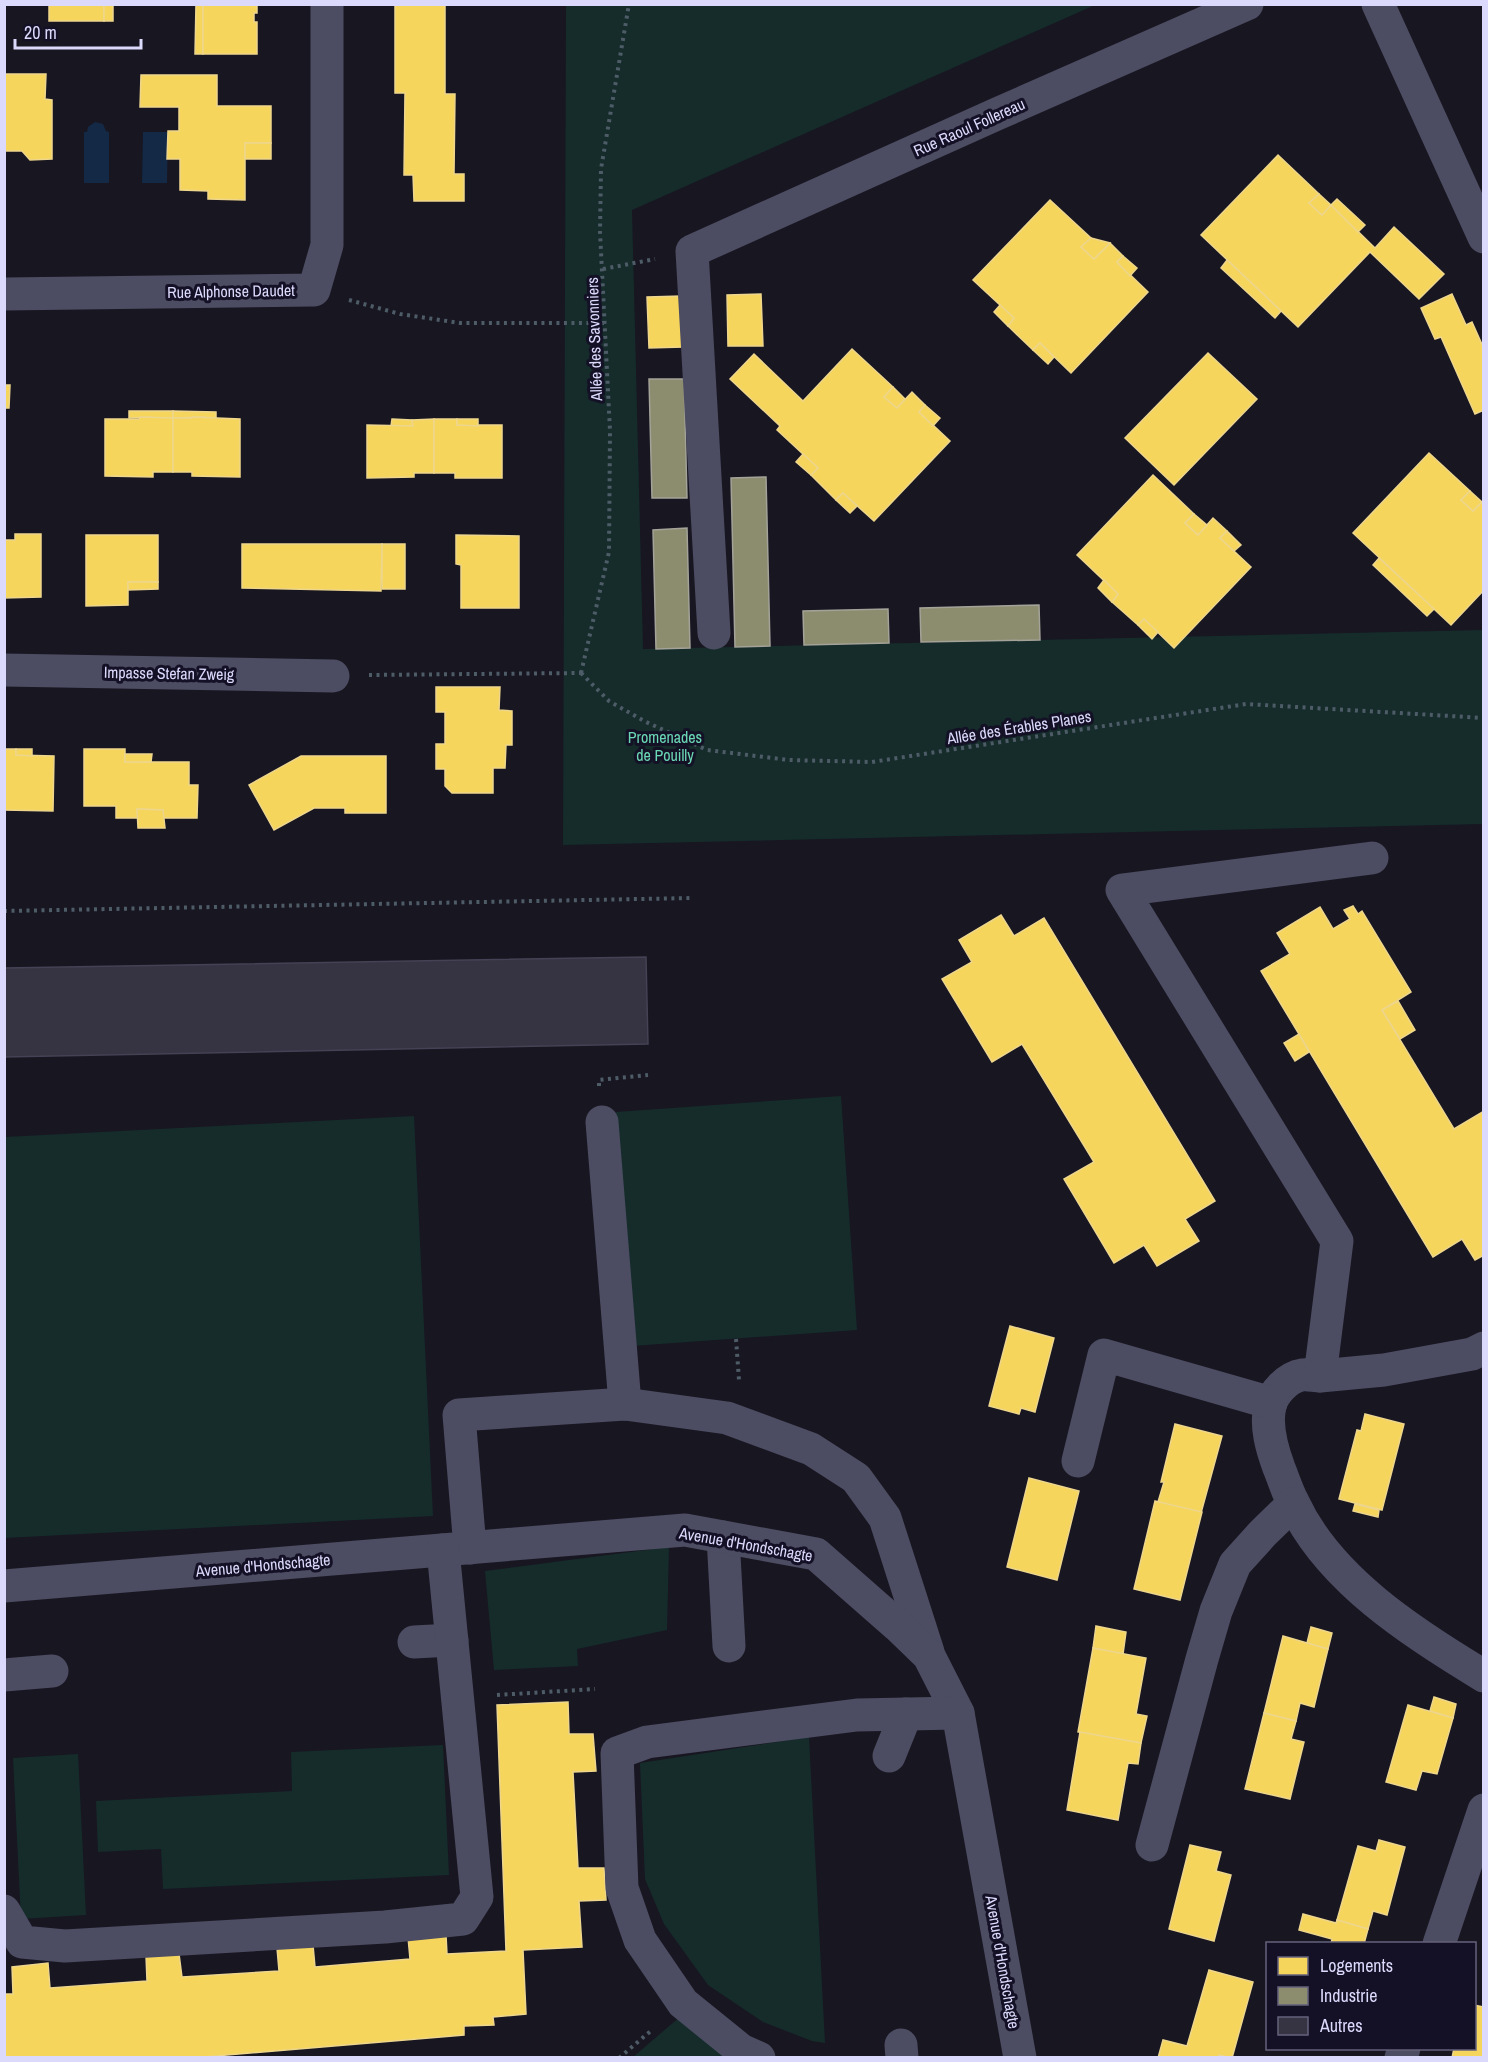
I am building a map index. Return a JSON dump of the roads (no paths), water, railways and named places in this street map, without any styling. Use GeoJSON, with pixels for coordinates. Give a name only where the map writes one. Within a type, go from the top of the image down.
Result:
{"type":"FeatureCollection","features":[{"type":"Feature","properties":{"kind":"street","name":"Rue Alphonse Daudet"},"geometry":{"type":"LineString","coordinates":[[4,294],[314,290],[327,245],[327,4]]}},
{"type":"Feature","properties":{"kind":"street","name":"Rue Raoul Follereau"},"geometry":{"type":"LineString","coordinates":[[714,633],[692,251],[1246,4]]}},
{"type":"Feature","properties":{"kind":"street"},"geometry":{"type":"LineString","coordinates":[[1378,4],[1484,237]]}},
{"type":"Feature","properties":{"kind":"street","name":"Impasse Stefan Zweig"},"geometry":{"type":"LineString","coordinates":[[4,670],[333,676]]}},
{"type":"Feature","properties":{"kind":"street"},"geometry":{"type":"LineString","coordinates":[[1311,1375],[1337,1241],[1122,890],[1372,858]]}},
{"type":"Feature","properties":{"kind":"street"},"geometry":{"type":"LineString","coordinates":[[602,1122],[625,1404]]}},
{"type":"Feature","properties":{"kind":"street"},"geometry":{"type":"LineString","coordinates":[[1484,1348],[1472,1354],[1384,1370],[1311,1375],[1283,1384],[1271,1403],[1268,1429],[1293,1504],[1317,1541],[1347,1576],[1409,1629],[1484,1676]]}},
{"type":"Feature","properties":{"kind":"street"},"geometry":{"type":"LineString","coordinates":[[1078,1461],[1104,1355],[1271,1403]]}},
{"type":"Feature","properties":{"kind":"street"},"geometry":{"type":"LineString","coordinates":[[4,1911],[22,1942],[65,1946],[385,1927],[463,1919],[477,1897],[452,1640],[457,1549],[459,1415],[625,1404],[727,1418],[811,1449],[856,1478],[885,1518],[929,1656]]}},
{"type":"Feature","properties":{"kind":"street"},"geometry":{"type":"LineString","coordinates":[[1152,1845],[1216,1611],[1236,1564],[1293,1504]]}},
{"type":"Feature","properties":{"kind":"street","name":"Avenue d'Hondschagte"},"geometry":{"type":"LineString","coordinates":[[4,1586],[685,1530],[816,1554],[929,1656],[958,1713],[1020,2058]]}},
{"type":"Feature","properties":{"kind":"street"},"geometry":{"type":"LineString","coordinates":[[723,1537],[729,1646]]}},
{"type":"Feature","properties":{"kind":"street"},"geometry":{"type":"LineString","coordinates":[[414,1642],[452,1640]]}},
{"type":"Feature","properties":{"kind":"street"},"geometry":{"type":"LineString","coordinates":[[4,1675],[52,1671]]}},
{"type":"Feature","properties":{"kind":"street"},"geometry":{"type":"LineString","coordinates":[[759,2058],[741,2050],[683,2003],[640,1940],[622,1888],[617,1753],[647,1742],[857,1715],[958,1713]]}},
{"type":"Feature","properties":{"kind":"street"},"geometry":{"type":"LineString","coordinates":[[889,1756],[906,1714]]}},
{"type":"Feature","properties":{"kind":"street"},"geometry":{"type":"LineString","coordinates":[[1440,1942],[1484,1810]]}},
{"type":"Feature","properties":{"kind":"water"},"geometry":{"type":"Polygon","coordinates":[[[95,122],[103,124],[109,132],[109,183],[84,183],[84,132],[87,132],[88,127],[95,122]]]}},
{"type":"Feature","properties":{"kind":"water"},"geometry":{"type":"Polygon","coordinates":[[[143,132],[168,132],[167,183],[142,183],[143,132]]]}},
{"type":"Feature","properties":{"kind":"park label","name":"Promenades de Pouilly"},"geometry":{"type":"Point","coordinates":[665,746]}}]}
